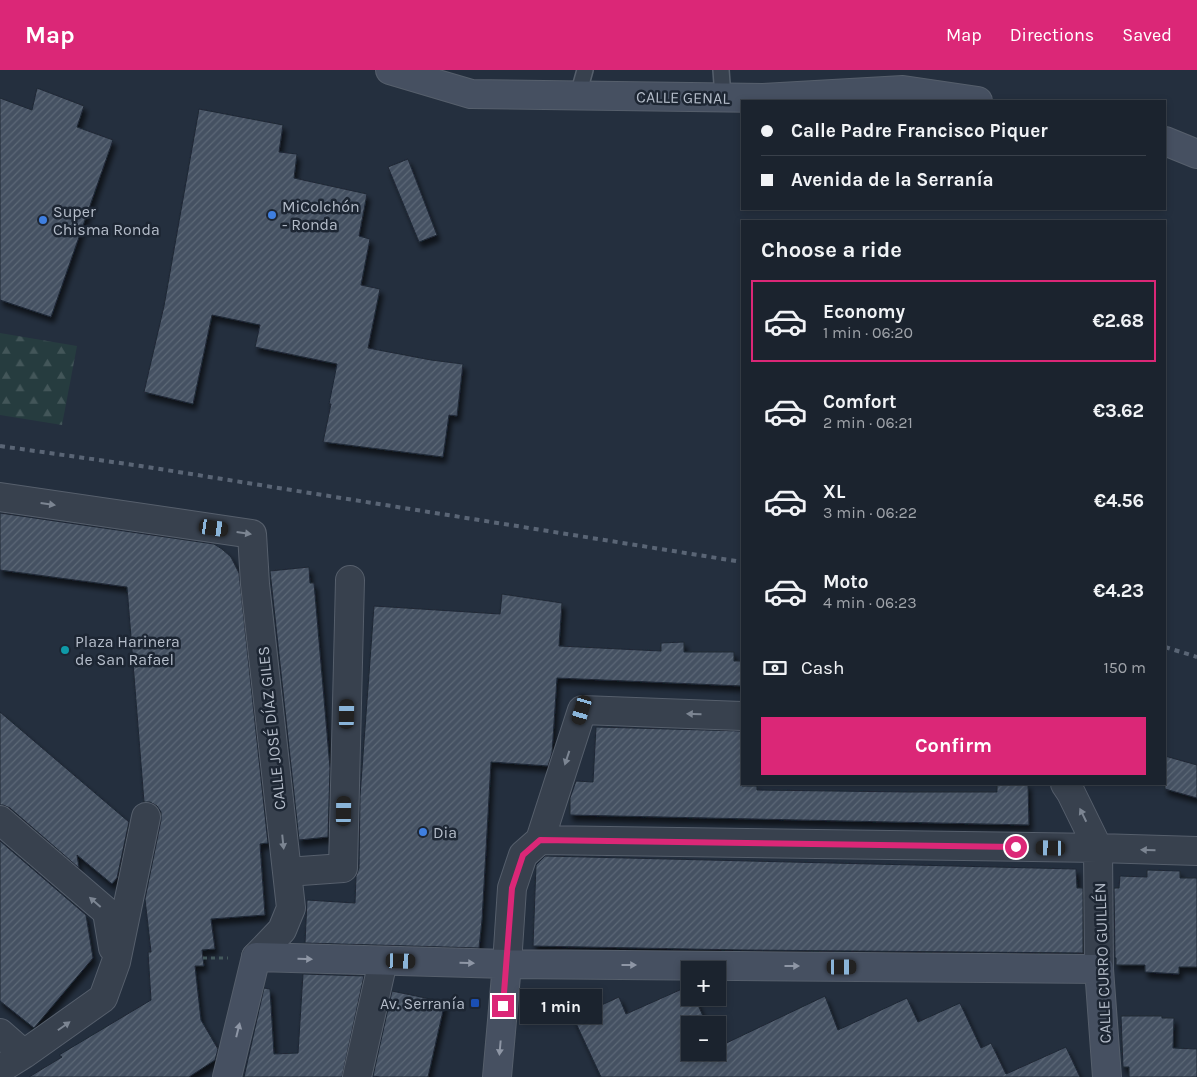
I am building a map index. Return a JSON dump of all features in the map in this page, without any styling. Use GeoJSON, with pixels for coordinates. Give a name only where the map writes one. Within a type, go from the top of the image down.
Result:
{"type":"FeatureCollection","features":[{"type":"Feature","properties":{"kind":"street","name":"CALLE GENAL"},"geometry":{"type":"LineString","coordinates":[[390,70],[471,94],[582,83],[723,97],[763,98],[903,90],[971,100]]}},
{"type":"Feature","properties":{"kind":"street"},"geometry":{"type":"LineString","coordinates":[[1166,141],[1197,154]]}},
{"type":"Feature","properties":{"kind":"street","name":"CALLE JOSÉ DÍAZ GILES"},"geometry":{"type":"LineString","coordinates":[[0,497],[252,534],[254,584],[291,908],[282,930],[256,957]]}},
{"type":"Feature","properties":{"kind":"street"},"geometry":{"type":"LineString","coordinates":[[287,872],[343,868],[350,580]]}},
{"type":"Feature","properties":{"kind":"street"},"geometry":{"type":"LineString","coordinates":[[497,1077],[512,888],[523,855],[540,840],[582,710],[741,716]]}},
{"type":"Feature","properties":{"kind":"street"},"geometry":{"type":"LineString","coordinates":[[1066,785],[1098,848]]}},
{"type":"Feature","properties":{"kind":"street"},"geometry":{"type":"LineString","coordinates":[[0,1070],[104,998],[116,962],[146,817]]}},
{"type":"Feature","properties":{"kind":"street"},"geometry":{"type":"LineString","coordinates":[[0,820],[107,912],[116,962]]}},
{"type":"Feature","properties":{"kind":"street"},"geometry":{"type":"LineString","coordinates":[[540,840],[1197,851]]}},
{"type":"Feature","properties":{"kind":"street","name":"CALLE CURRO GUILLÉN"},"geometry":{"type":"LineString","coordinates":[[1098,848],[1099,968],[1107,1077]]}},
{"type":"Feature","properties":{"kind":"street"},"geometry":{"type":"LineString","coordinates":[[227,1077],[256,957],[507,964],[1099,968]]}},
{"type":"Feature","properties":{"kind":"street"},"geometry":{"type":"LineString","coordinates":[[357,1077],[383,961]]}},
{"type":"Feature","properties":{"kind":"street"},"geometry":{"type":"LineString","coordinates":[[0,1033],[24,1054]]}},
{"type":"Feature","properties":{"kind":"lane"},"geometry":{"type":"LineString","coordinates":[[721,70],[723,97]]}},
{"type":"Feature","properties":{"kind":"green space"},"geometry":{"type":"Polygon","coordinates":[[[0,333],[77,346],[62,425],[0,415],[0,333]]]}},
{"type":"Feature","properties":{"kind":"building","name":"Super Chisma Ronda"},"geometry":{"type":"Polygon","coordinates":[[[37,88],[84,106],[77,127],[113,140],[51,317],[0,300],[0,98],[32,110],[37,88]]]}},
{"type":"Feature","properties":{"kind":"building","name":"MiColchón - Ronda"},"geometry":{"type":"Polygon","coordinates":[[[199,109],[283,125],[279,152],[297,154],[294,178],[367,194],[359,236],[370,239],[361,285],[380,289],[368,348],[463,364],[457,416],[449,415],[443,457],[323,442],[337,364],[255,347],[260,325],[212,315],[193,404],[144,392],[164,306],[199,109]]]}},
{"type":"Feature","properties":{"kind":"building"},"geometry":{"type":"Polygon","coordinates":[[[408,159],[437,235],[419,242],[388,167],[408,159]]]}},
{"type":"Feature","properties":{"kind":"building"},"geometry":{"type":"Polygon","coordinates":[[[0,513],[214,544],[231,557],[239,573],[268,843],[260,844],[265,915],[211,919],[215,949],[202,950],[204,966],[195,966],[201,1020],[218,1049],[215,1060],[189,1077],[29,1077],[62,1057],[59,1055],[151,1000],[148,952],[151,952],[145,899],[161,812],[157,806],[150,802],[144,802],[127,587],[0,570],[0,513]]]}},
{"type":"Feature","properties":{"kind":"building"},"geometry":{"type":"Polygon","coordinates":[[[309,567],[310,583],[314,583],[330,768],[328,837],[299,840],[270,571],[309,567]]]}},
{"type":"Feature","properties":{"kind":"building"},"geometry":{"type":"Polygon","coordinates":[[[502,594],[562,603],[559,646],[661,651],[661,643],[684,642],[684,652],[734,652],[734,661],[741,661],[741,686],[557,678],[552,753],[548,766],[491,762],[479,948],[305,943],[307,900],[355,903],[356,876],[359,868],[360,796],[374,606],[500,614],[502,594]]]}},
{"type":"Feature","properties":{"kind":"building"},"geometry":{"type":"Polygon","coordinates":[[[0,712],[129,822],[117,878],[112,884],[77,855],[79,868],[10,808],[0,805],[0,712]]]}},
{"type":"Feature","properties":{"kind":"building"},"geometry":{"type":"Polygon","coordinates":[[[596,727],[741,731],[742,786],[757,786],[757,790],[997,792],[997,785],[1028,785],[1029,825],[570,815],[570,798],[576,781],[593,782],[596,727]]]}},
{"type":"Feature","properties":{"kind":"building"},"geometry":{"type":"Polygon","coordinates":[[[1166,756],[1197,765],[1197,798],[1165,789],[1166,756]]]}},
{"type":"Feature","properties":{"kind":"building"},"geometry":{"type":"Polygon","coordinates":[[[0,841],[86,915],[93,958],[34,1028],[0,1001],[0,841]]]}},
{"type":"Feature","properties":{"kind":"building"},"geometry":{"type":"Polygon","coordinates":[[[545,856],[1076,869],[1077,888],[1083,888],[1083,953],[533,946],[536,865],[545,856]]]}},
{"type":"Feature","properties":{"kind":"building"},"geometry":{"type":"Polygon","coordinates":[[[1147,870],[1180,871],[1180,878],[1197,878],[1197,967],[1179,967],[1179,974],[1145,972],[1145,965],[1116,965],[1114,888],[1119,888],[1120,876],[1147,877],[1147,870]]]}},
{"type":"Feature","properties":{"kind":"building"},"geometry":{"type":"Polygon","coordinates":[[[303,974],[364,976],[342,1077],[244,1077],[264,988],[270,989],[274,1054],[298,1053],[303,974]]]}},
{"type":"Feature","properties":{"kind":"building"},"geometry":{"type":"Polygon","coordinates":[[[681,989],[681,1006],[699,1006],[703,1016],[681,1016],[681,1061],[726,1061],[726,1043],[825,996],[838,1030],[907,998],[918,1022],[960,1003],[981,1048],[991,1043],[1006,1074],[1066,1047],[1080,1077],[601,1077],[574,1019],[594,1005],[595,1008],[619,997],[626,1014],[681,989]]]}},
{"type":"Feature","properties":{"kind":"building"},"geometry":{"type":"Polygon","coordinates":[[[392,991],[445,1002],[428,1077],[373,1076],[392,991]]]}},
{"type":"Feature","properties":{"kind":"building"},"geometry":{"type":"Polygon","coordinates":[[[1121,1016],[1162,1016],[1162,1018],[1174,1018],[1173,1048],[1197,1049],[1197,1077],[1129,1077],[1129,1067],[1123,1067],[1121,1016]]]}},
{"type":"Feature","properties":{"kind":"railway"},"geometry":{"type":"LineString","coordinates":[[0,446],[141,466],[741,562]]}},
{"type":"Feature","properties":{"kind":"railway"},"geometry":{"type":"LineString","coordinates":[[1166,647],[1197,657]]}},
{"type":"Feature","properties":{"kind":"place","name":"MiColchón - Ronda"},"geometry":{"type":"Point","coordinates":[272,215]}},
{"type":"Feature","properties":{"kind":"place","name":"Super Chisma Ronda"},"geometry":{"type":"Point","coordinates":[43,220]}},
{"type":"Feature","properties":{"kind":"place","name":"Plaza Harinera de San Rafael"},"geometry":{"type":"Point","coordinates":[65,650]}},
{"type":"Feature","properties":{"kind":"place","name":"Dia"},"geometry":{"type":"Point","coordinates":[423,832]}},
{"type":"Feature","properties":{"kind":"place","name":"Av. Serranía"},"geometry":{"type":"Point","coordinates":[475,1003]}},
{"type":"Feature","properties":{"kind":"route"},"geometry":{"type":"LineString","coordinates":[[503,1006],[512,888],[523,855],[540,840],[1016,847]]}}]}
